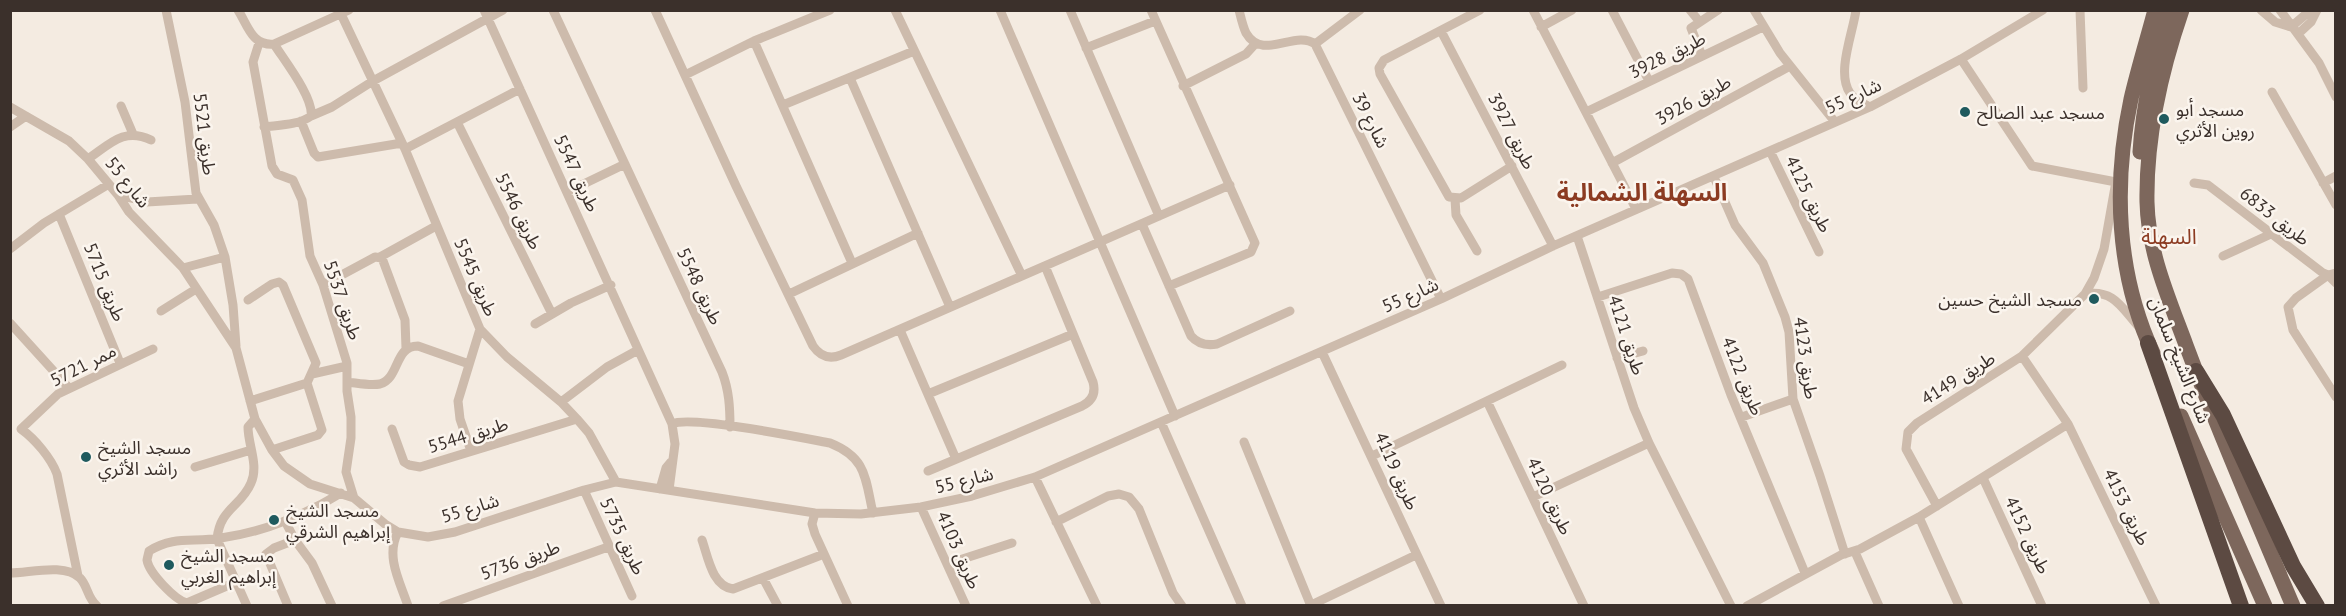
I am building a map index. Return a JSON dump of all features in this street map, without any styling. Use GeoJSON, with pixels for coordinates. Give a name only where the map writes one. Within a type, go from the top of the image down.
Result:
{"type":"FeatureCollection","features":[{"type":"Feature","properties":{"kind":"highway"},"geometry":{"type":"LineString","coordinates":[[2146,338],[2241,606]]}},
{"type":"Feature","properties":{"kind":"highway"},"geometry":{"type":"LineString","coordinates":[[2196,371],[2223,415],[2288,556],[2317,606]]}},
{"type":"Feature","properties":{"kind":"main road","name":"شارع الشيخ سلمان"},"geometry":{"type":"LineString","coordinates":[[2156,10],[2132,98],[2122,159],[2121,238],[2129,283],[2146,338],[2265,606]]}},
{"type":"Feature","properties":{"kind":"main road"},"geometry":{"type":"LineString","coordinates":[[2147,187],[2140,159],[2142,122],[2156,53],[2170,10]]}},
{"type":"Feature","properties":{"kind":"main road","name":"شارع الشيخ سلمان"},"geometry":{"type":"LineString","coordinates":[[2182,10],[2165,64],[2155,114],[2147,187],[2154,254],[2228,455],[2293,606]]}},
{"type":"Feature","properties":{"kind":"street","name":"طريق 5521"},"geometry":{"type":"LineString","coordinates":[[166,10],[185,102],[197,199],[214,225],[225,257],[233,305],[236,348]]}},
{"type":"Feature","properties":{"kind":"street"},"geometry":{"type":"LineString","coordinates":[[238,10],[253,38],[265,45],[274,44],[345,12]]}},
{"type":"Feature","properties":{"kind":"street"},"geometry":{"type":"LineString","coordinates":[[264,127],[301,121],[332,107],[486,14],[503,10]]}},
{"type":"Feature","properties":{"kind":"street","name":"طريق 5548"},"geometry":{"type":"LineString","coordinates":[[554,10],[727,386],[730,427]]}},
{"type":"Feature","properties":{"kind":"street"},"geometry":{"type":"LineString","coordinates":[[655,10],[736,186],[815,349],[826,357],[841,355],[900,330],[1230,185]]}},
{"type":"Feature","properties":{"kind":"street"},"geometry":{"type":"LineString","coordinates":[[685,75],[754,42],[830,10]]}},
{"type":"Feature","properties":{"kind":"street"},"geometry":{"type":"LineString","coordinates":[[895,10],[1022,276]]}},
{"type":"Feature","properties":{"kind":"street"},"geometry":{"type":"LineString","coordinates":[[1000,10],[1175,416]]}},
{"type":"Feature","properties":{"kind":"street"},"geometry":{"type":"LineString","coordinates":[[1070,10],[1159,216]]}},
{"type":"Feature","properties":{"kind":"street"},"geometry":{"type":"LineString","coordinates":[[1151,10],[1255,240],[1253,249],[1169,286]]}},
{"type":"Feature","properties":{"kind":"street"},"geometry":{"type":"LineString","coordinates":[[1239,10],[1246,33],[1256,43],[1265,46],[1305,40],[1315,44],[1360,10]]}},
{"type":"Feature","properties":{"kind":"street"},"geometry":{"type":"LineString","coordinates":[[1480,10],[1384,60],[1380,71],[1445,193],[1455,199],[1463,197],[1512,166]]}},
{"type":"Feature","properties":{"kind":"street"},"geometry":{"type":"LineString","coordinates":[[1533,10],[1636,209]]}},
{"type":"Feature","properties":{"kind":"street"},"geometry":{"type":"LineString","coordinates":[[1541,27],[1572,10]]}},
{"type":"Feature","properties":{"kind":"street"},"geometry":{"type":"LineString","coordinates":[[1612,10],[1649,81]]}},
{"type":"Feature","properties":{"kind":"street"},"geometry":{"type":"LineString","coordinates":[[1690,10],[1699,21]]}},
{"type":"Feature","properties":{"kind":"street"},"geometry":{"type":"LineString","coordinates":[[1702,56],[1690,31],[1692,26],[1718,10]]}},
{"type":"Feature","properties":{"kind":"street"},"geometry":{"type":"LineString","coordinates":[[1754,10],[1762,27],[1790,66],[1835,122]]}},
{"type":"Feature","properties":{"kind":"street"},"geometry":{"type":"LineString","coordinates":[[1856,10],[1847,51],[1845,79],[1850,93],[1870,107]]}},
{"type":"Feature","properties":{"kind":"street","name":"شارع 55"},"geometry":{"type":"LineString","coordinates":[[10,107],[69,141],[88,159],[129,212],[183,268],[236,348],[255,419],[272,450],[284,466],[296,476],[325,490],[354,498],[398,532],[428,537],[455,532],[584,490],[616,482],[815,513],[873,513],[921,507],[972,496],[1035,477],[1322,352],[1553,246],[1870,107],[1961,59],[2043,10]]}},
{"type":"Feature","properties":{"kind":"street"},"geometry":{"type":"LineString","coordinates":[[2080,10],[2083,88]]}},
{"type":"Feature","properties":{"kind":"street"},"geometry":{"type":"LineString","coordinates":[[2261,10],[2275,22],[2294,31]]}},
{"type":"Feature","properties":{"kind":"street"},"geometry":{"type":"LineString","coordinates":[[2280,10],[2319,63],[2336,97]]}},
{"type":"Feature","properties":{"kind":"street"},"geometry":{"type":"LineString","coordinates":[[2294,31],[2305,15],[2316,11]]}},
{"type":"Feature","properties":{"kind":"street","name":"طريق 5545"},"geometry":{"type":"LineString","coordinates":[[345,12],[480,329],[507,357],[561,402],[577,419],[589,433],[616,482]]}},
{"type":"Feature","properties":{"kind":"street","name":"طريق 5547"},"geometry":{"type":"LineString","coordinates":[[486,14],[672,424],[675,444],[671,462],[666,468],[665,489]]}},
{"type":"Feature","properties":{"kind":"street"},"geometry":{"type":"LineString","coordinates":[[1086,48],[1155,21]]}},
{"type":"Feature","properties":{"kind":"street","name":"طريق 3928"},"geometry":{"type":"LineString","coordinates":[[1586,112],[1762,27]]}},
{"type":"Feature","properties":{"kind":"street","name":"طريق 3927"},"geometry":{"type":"LineString","coordinates":[[1441,30],[1553,246]]}},
{"type":"Feature","properties":{"kind":"street"},"geometry":{"type":"LineString","coordinates":[[754,42],[852,263]]}},
{"type":"Feature","properties":{"kind":"street","name":"طريق 5537"},"geometry":{"type":"LineString","coordinates":[[259,43],[253,62],[267,148],[275,172],[293,180],[302,200],[309,252],[323,285],[347,366],[346,382],[351,438],[346,472],[354,498]]}},
{"type":"Feature","properties":{"kind":"street"},"geometry":{"type":"LineString","coordinates":[[1184,86],[1246,54],[1256,43]]}},
{"type":"Feature","properties":{"kind":"street"},"geometry":{"type":"LineString","coordinates":[[274,44],[308,99],[312,111],[311,116]]}},
{"type":"Feature","properties":{"kind":"street","name":"شارع 39"},"geometry":{"type":"LineString","coordinates":[[1315,44],[1441,299]]}},
{"type":"Feature","properties":{"kind":"street"},"geometry":{"type":"LineString","coordinates":[[783,105],[914,51]]}},
{"type":"Feature","properties":{"kind":"street"},"geometry":{"type":"LineString","coordinates":[[1961,59],[2030,164],[2036,168],[2115,182]]}},
{"type":"Feature","properties":{"kind":"street","name":"طريق 3926"},"geometry":{"type":"LineString","coordinates":[[1612,163],[1790,66]]}},
{"type":"Feature","properties":{"kind":"street"},"geometry":{"type":"LineString","coordinates":[[850,78],[950,307]]}},
{"type":"Feature","properties":{"kind":"street"},"geometry":{"type":"LineString","coordinates":[[301,121],[314,153],[318,156],[403,146],[457,122],[520,89]]}},
{"type":"Feature","properties":{"kind":"street"},"geometry":{"type":"LineString","coordinates":[[2272,92],[2309,161],[2336,205]]}},
{"type":"Feature","properties":{"kind":"street"},"geometry":{"type":"LineString","coordinates":[[121,106],[133,134]]}},
{"type":"Feature","properties":{"kind":"street"},"geometry":{"type":"LineString","coordinates":[[10,127],[26,116]]}},
{"type":"Feature","properties":{"kind":"street","name":"طريق 5546"},"geometry":{"type":"LineString","coordinates":[[457,122],[552,314]]}},
{"type":"Feature","properties":{"kind":"street"},"geometry":{"type":"LineString","coordinates":[[88,159],[121,137],[133,134],[151,140]]}},
{"type":"Feature","properties":{"kind":"street","name":"طريق 4125"},"geometry":{"type":"LineString","coordinates":[[1770,151],[1819,252]]}},
{"type":"Feature","properties":{"kind":"street","name":"طريق 4149"},"geometry":{"type":"LineString","coordinates":[[1937,506],[1906,449],[1908,432],[1917,423],[2022,356],[2085,294],[2094,278],[2104,249],[2115,182],[2122,159]]}},
{"type":"Feature","properties":{"kind":"street"},"geometry":{"type":"LineString","coordinates":[[567,192],[625,164]]}},
{"type":"Feature","properties":{"kind":"street"},"geometry":{"type":"LineString","coordinates":[[2323,183],[2336,176]]}},
{"type":"Feature","properties":{"kind":"street","name":"طريق 4123"},"geometry":{"type":"LineString","coordinates":[[1714,177],[1735,225],[1763,263],[1785,317],[1789,332],[1793,399],[1845,554]]}},
{"type":"Feature","properties":{"kind":"street","name":"طريق 6833"},"geometry":{"type":"LineString","coordinates":[[2194,183],[2208,185],[2318,270],[2332,274],[2336,283]]}},
{"type":"Feature","properties":{"kind":"street"},"geometry":{"type":"LineString","coordinates":[[10,249],[59,214],[109,184]]}},
{"type":"Feature","properties":{"kind":"street"},"geometry":{"type":"LineString","coordinates":[[118,195],[147,202],[197,199]]}},
{"type":"Feature","properties":{"kind":"street"},"geometry":{"type":"LineString","coordinates":[[1455,199],[1456,216],[1477,251]]}},
{"type":"Feature","properties":{"kind":"street"},"geometry":{"type":"LineString","coordinates":[[129,212],[137,210],[147,202]]}},
{"type":"Feature","properties":{"kind":"street","name":"طريق 5715"},"geometry":{"type":"LineString","coordinates":[[59,214],[120,363]]}},
{"type":"Feature","properties":{"kind":"street"},"geometry":{"type":"LineString","coordinates":[[1142,224],[1191,336],[1197,342],[1207,345],[1217,344],[1290,311]]}},
{"type":"Feature","properties":{"kind":"street"},"geometry":{"type":"LineString","coordinates":[[323,285],[436,226]]}},
{"type":"Feature","properties":{"kind":"street"},"geometry":{"type":"LineString","coordinates":[[789,294],[918,233]]}},
{"type":"Feature","properties":{"kind":"street"},"geometry":{"type":"LineString","coordinates":[[2223,256],[2271,234]]}},
{"type":"Feature","properties":{"kind":"street","name":"طريق 4121"},"geometry":{"type":"LineString","coordinates":[[1577,236],[1634,408],[1649,443],[1731,606]]}},
{"type":"Feature","properties":{"kind":"street"},"geometry":{"type":"LineString","coordinates":[[346,382],[377,385],[384,382],[389,378],[406,348],[405,320],[380,256]]}},
{"type":"Feature","properties":{"kind":"street"},"geometry":{"type":"LineString","coordinates":[[183,268],[225,257]]}},
{"type":"Feature","properties":{"kind":"street"},"geometry":{"type":"LineString","coordinates":[[928,471],[1088,402],[1093,396],[1094,387],[1045,266]]}},
{"type":"Feature","properties":{"kind":"street","name":"طريق 4122"},"geometry":{"type":"LineString","coordinates":[[1598,297],[1672,273],[1685,276],[1692,287],[1731,395],[1805,573]]}},
{"type":"Feature","properties":{"kind":"street"},"geometry":{"type":"LineString","coordinates":[[2332,274],[2296,298],[2288,307],[2288,315],[2293,330],[2336,397]]}},
{"type":"Feature","properties":{"kind":"street"},"geometry":{"type":"LineString","coordinates":[[248,300],[272,284],[279,282],[283,285],[315,358],[316,367],[310,379],[322,430],[318,435],[272,450]]}},
{"type":"Feature","properties":{"kind":"street"},"geometry":{"type":"LineString","coordinates":[[536,324],[610,285]]}},
{"type":"Feature","properties":{"kind":"street"},"geometry":{"type":"LineString","coordinates":[[160,311],[196,289]]}},
{"type":"Feature","properties":{"kind":"street"},"geometry":{"type":"LineString","coordinates":[[2085,294],[2097,292],[2110,296],[2146,338]]}},
{"type":"Feature","properties":{"kind":"street"},"geometry":{"type":"LineString","coordinates":[[10,323],[69,388]]}},
{"type":"Feature","properties":{"kind":"street"},"geometry":{"type":"LineString","coordinates":[[471,451],[458,410],[460,392],[480,329]]}},
{"type":"Feature","properties":{"kind":"street"},"geometry":{"type":"LineString","coordinates":[[900,330],[956,459]]}},
{"type":"Feature","properties":{"kind":"street"},"geometry":{"type":"LineString","coordinates":[[928,394],[1073,334]]}},
{"type":"Feature","properties":{"kind":"street"},"geometry":{"type":"LineString","coordinates":[[406,348],[418,346],[469,364]]}},
{"type":"Feature","properties":{"kind":"street","name":"ممر 5721"},"geometry":{"type":"LineString","coordinates":[[21,429],[58,394],[153,349]]}},
{"type":"Feature","properties":{"kind":"street"},"geometry":{"type":"LineString","coordinates":[[561,402],[607,367],[638,350]]}},
{"type":"Feature","properties":{"kind":"street"},"geometry":{"type":"LineString","coordinates":[[1617,358],[1643,351]]}},
{"type":"Feature","properties":{"kind":"street","name":"طريق 4119"},"geometry":{"type":"LineString","coordinates":[[1322,352],[1441,606]]}},
{"type":"Feature","properties":{"kind":"street","name":"طريق 4153"},"geometry":{"type":"LineString","coordinates":[[2022,356],[2068,424],[2156,606]]}},
{"type":"Feature","properties":{"kind":"street"},"geometry":{"type":"LineString","coordinates":[[1372,456],[1562,365]]}},
{"type":"Feature","properties":{"kind":"street"},"geometry":{"type":"LineString","coordinates":[[250,401],[347,366]]}},
{"type":"Feature","properties":{"kind":"street"},"geometry":{"type":"LineString","coordinates":[[1742,417],[1793,399]]}},
{"type":"Feature","properties":{"kind":"street","name":"طريق 4120"},"geometry":{"type":"LineString","coordinates":[[1487,401],[1584,606]]}},
{"type":"Feature","properties":{"kind":"street"},"geometry":{"type":"LineString","coordinates":[[247,606],[218,539],[218,530],[226,513],[251,484],[254,468],[248,427],[255,419]]}},
{"type":"Feature","properties":{"kind":"street","name":"طريق 5544"},"geometry":{"type":"LineString","coordinates":[[392,429],[401,457],[414,467],[577,419]]}},
{"type":"Feature","properties":{"kind":"street"},"geometry":{"type":"LineString","coordinates":[[672,424],[686,421],[730,427],[830,443],[843,448],[854,455],[861,467],[873,513]]}},
{"type":"Feature","properties":{"kind":"street"},"geometry":{"type":"LineString","coordinates":[[1161,422],[1242,606]]}},
{"type":"Feature","properties":{"kind":"street"},"geometry":{"type":"LineString","coordinates":[[1747,606],[1762,602],[1805,573],[1845,554],[1855,552],[1919,517],[2068,424]]}},
{"type":"Feature","properties":{"kind":"street"},"geometry":{"type":"LineString","coordinates":[[10,428],[21,429],[30,435],[52,463],[57,474],[78,576],[89,597],[97,606]]}},
{"type":"Feature","properties":{"kind":"street"},"geometry":{"type":"LineString","coordinates":[[1244,442],[1310,605],[1416,555]]}},
{"type":"Feature","properties":{"kind":"street"},"geometry":{"type":"LineString","coordinates":[[1533,497],[1649,443]]}},
{"type":"Feature","properties":{"kind":"street"},"geometry":{"type":"LineString","coordinates":[[195,467],[251,450]]}},
{"type":"Feature","properties":{"kind":"street"},"geometry":{"type":"LineString","coordinates":[[1035,477],[1096,606]]}},
{"type":"Feature","properties":{"kind":"street","name":"طريق 4152"},"geometry":{"type":"LineString","coordinates":[[1983,478],[2042,606]]}},
{"type":"Feature","properties":{"kind":"street","name":"طريق 5735"},"geometry":{"type":"LineString","coordinates":[[584,490],[632,596]]}},
{"type":"Feature","properties":{"kind":"street"},"geometry":{"type":"LineString","coordinates":[[236,582],[187,603],[180,601],[169,592],[152,571],[147,560],[149,551],[159,544],[174,540],[218,539],[286,523],[341,493]]}},
{"type":"Feature","properties":{"kind":"street"},"geometry":{"type":"LineString","coordinates":[[1056,522],[1108,496],[1119,494],[1129,497],[1137,505],[1173,593],[1182,606]]}},
{"type":"Feature","properties":{"kind":"street","name":"طريق 4103"},"geometry":{"type":"LineString","coordinates":[[921,507],[966,606]]}},
{"type":"Feature","properties":{"kind":"street"},"geometry":{"type":"LineString","coordinates":[[815,513],[813,524],[815,534],[848,606]]}},
{"type":"Feature","properties":{"kind":"street"},"geometry":{"type":"LineString","coordinates":[[1919,517],[1959,606]]}},
{"type":"Feature","properties":{"kind":"street"},"geometry":{"type":"LineString","coordinates":[[286,523],[312,563],[332,606]]}},
{"type":"Feature","properties":{"kind":"street"},"geometry":{"type":"LineString","coordinates":[[398,532],[393,541],[393,560],[408,606]]}},
{"type":"Feature","properties":{"kind":"street"},"geometry":{"type":"LineString","coordinates":[[288,606],[266,554],[274,548],[295,540]]}},
{"type":"Feature","properties":{"kind":"street"},"geometry":{"type":"LineString","coordinates":[[702,540],[717,580],[724,586],[738,588],[824,555]]}},
{"type":"Feature","properties":{"kind":"street"},"geometry":{"type":"LineString","coordinates":[[947,564],[1012,543]]}},
{"type":"Feature","properties":{"kind":"street","name":"طريق 5736"},"geometry":{"type":"LineString","coordinates":[[444,606],[608,546]]}},
{"type":"Feature","properties":{"kind":"street"},"geometry":{"type":"LineString","coordinates":[[1855,552],[1879,606]]}},
{"type":"Feature","properties":{"kind":"street"},"geometry":{"type":"LineString","coordinates":[[10,573],[61,571],[78,576]]}},
{"type":"Feature","properties":{"kind":"street"},"geometry":{"type":"LineString","coordinates":[[763,578],[778,606]]}},
{"type":"Feature","properties":{"kind":"place","name":"مسجد عبد الصالح"},"geometry":{"type":"Point","coordinates":[1965,112]}},
{"type":"Feature","properties":{"kind":"place","name":"مسجد أبو روين الأثري"},"geometry":{"type":"Point","coordinates":[2164,119]}},
{"type":"Feature","properties":{"kind":"place","name":"مسجد الشيخ حسين"},"geometry":{"type":"Point","coordinates":[2094,299]}},
{"type":"Feature","properties":{"kind":"place","name":"مسجد الشيخ راشد الأثري"},"geometry":{"type":"Point","coordinates":[86,457]}},
{"type":"Feature","properties":{"kind":"place","name":"مسجد الشيخ إبراهيم الشرقي"},"geometry":{"type":"Point","coordinates":[274,520]}},
{"type":"Feature","properties":{"kind":"place","name":"مسجد الشيخ إبراهيم الغربي"},"geometry":{"type":"Point","coordinates":[169,565]}},
{"type":"Feature","properties":{"kind":"district","name":"السهلة الشمالية"},"geometry":{"type":"Point","coordinates":[1642,192]}},
{"type":"Feature","properties":{"kind":"district","name":"السهلة"},"geometry":{"type":"Point","coordinates":[2169,236]}}]}
